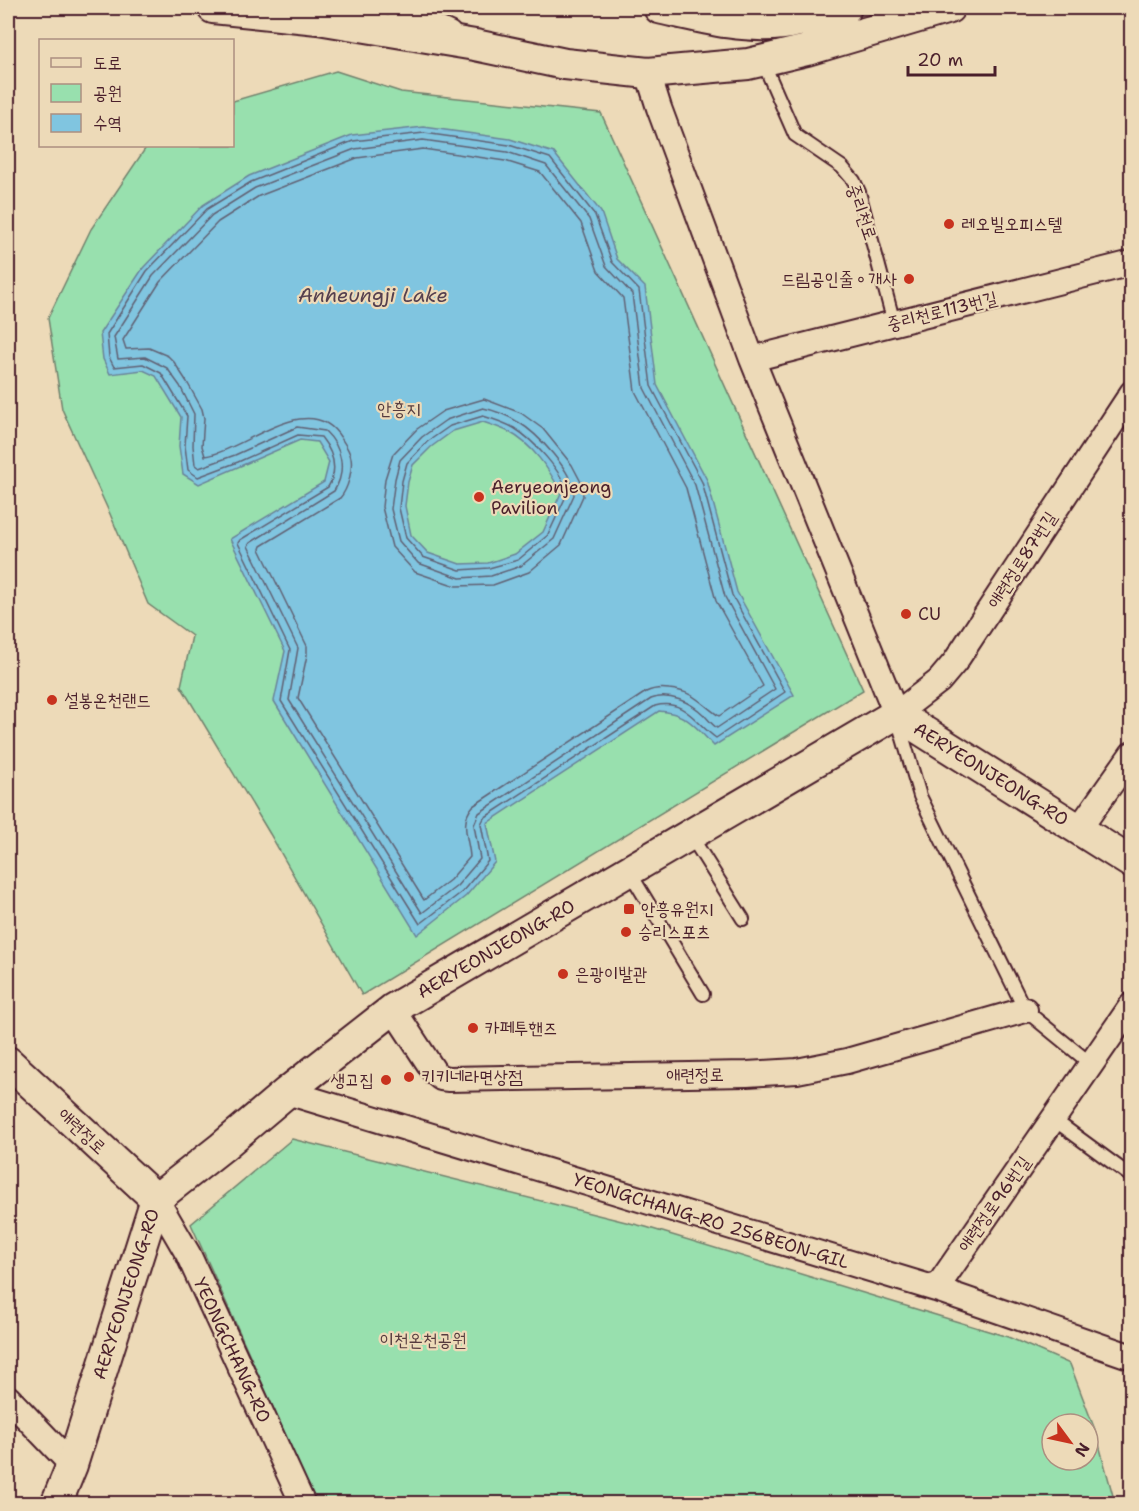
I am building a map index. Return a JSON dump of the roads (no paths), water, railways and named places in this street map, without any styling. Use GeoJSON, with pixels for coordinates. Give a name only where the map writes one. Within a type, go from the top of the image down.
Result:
{"type":"FeatureCollection","features":[{"type":"Feature","properties":{"kind":"street"},"geometry":{"type":"LineString","coordinates":[[213,8],[322,13],[565,64],[648,73],[762,61],[949,8]]}},
{"type":"Feature","properties":{"kind":"street"},"geometry":{"type":"LineString","coordinates":[[398,8],[409,16],[475,45]]}},
{"type":"Feature","properties":{"kind":"street"},"geometry":{"type":"LineString","coordinates":[[659,8],[723,14],[766,25],[807,20],[846,8]]}},
{"type":"Feature","properties":{"kind":"street"},"geometry":{"type":"LineString","coordinates":[[648,73],[752,359],[897,714]]}},
{"type":"Feature","properties":{"kind":"street","name":"중리천로113번길"},"geometry":{"type":"LineString","coordinates":[[752,359],[1131,263]]}},
{"type":"Feature","properties":{"kind":"street","name":"애련정로87번길"},"geometry":{"type":"LineString","coordinates":[[897,714],[939,681],[955,662],[1131,393]]}},
{"type":"Feature","properties":{"kind":"street","name":"AERYEONJEONG-RO"},"geometry":{"type":"LineString","coordinates":[[57,1503],[72,1465],[156,1199],[393,1009],[897,714],[1131,863]]}},
{"type":"Feature","properties":{"kind":"street"},"geometry":{"type":"LineString","coordinates":[[1079,829],[1131,754]]}},
{"type":"Feature","properties":{"kind":"street","name":"애련정로96번길"},"geometry":{"type":"LineString","coordinates":[[936,1289],[1131,1005]]}},
{"type":"Feature","properties":{"kind":"street","name":"애련정로"},"geometry":{"type":"LineString","coordinates":[[393,1009],[435,1073],[441,1078],[448,1079],[747,1074],[797,1071],[847,1061],[1025,1010]]}},
{"type":"Feature","properties":{"kind":"street","name":"애련정로"},"geometry":{"type":"LineString","coordinates":[[8,1062],[156,1199]]}},
{"type":"Feature","properties":{"kind":"street","name":"YEONGCHANG-RO 256BEON-GIL"},"geometry":{"type":"LineString","coordinates":[[287,1092],[936,1289],[1131,1357]]}},
{"type":"Feature","properties":{"kind":"street","name":"YEONGCHANG-RO"},"geometry":{"type":"LineString","coordinates":[[156,1199],[188,1254],[303,1503]]}},
{"type":"Feature","properties":{"kind":"street"},"geometry":{"type":"LineString","coordinates":[[8,1398],[72,1465]]}},
{"type":"Feature","properties":{"kind":"lane","name":"중리천로"},"geometry":{"type":"LineString","coordinates":[[762,61],[795,135],[842,167],[854,181],[859,192],[894,323]]}},
{"type":"Feature","properties":{"kind":"lane"},"geometry":{"type":"LineString","coordinates":[[897,714],[920,796],[1025,1010],[1091,1064]]}},
{"type":"Feature","properties":{"kind":"lane"},"geometry":{"type":"LineString","coordinates":[[690,835],[742,919]]}},
{"type":"Feature","properties":{"kind":"lane"},"geometry":{"type":"LineString","coordinates":[[629,871],[703,994]]}},
{"type":"Feature","properties":{"kind":"lane"},"geometry":{"type":"LineString","coordinates":[[1053,1119],[1131,1178]]}},
{"type":"Feature","properties":{"kind":"water","name":"Anheungji Lake"},"geometry":{"type":"Polygon","coordinates":[[[424,127],[510,139],[554,153],[601,212],[617,259],[645,287],[657,385],[707,480],[737,592],[794,695],[714,746],[684,718],[659,711],[487,823],[495,862],[466,896],[417,935],[274,701],[285,651],[230,539],[324,482],[329,462],[317,442],[300,440],[199,484],[183,474],[179,446],[181,417],[156,376],[143,370],[110,374],[103,359],[100,333],[143,268],[203,205],[249,176],[352,135],[424,127]],[[483,422],[453,431],[431,447],[413,465],[408,482],[405,506],[411,535],[428,553],[460,564],[488,563],[515,554],[543,532],[561,493],[546,467],[525,443],[509,432],[483,422]]]}},
{"type":"Feature","properties":{"kind":"place","name":"레오빌오피스텔"},"geometry":{"type":"Point","coordinates":[949,224]}},
{"type":"Feature","properties":{"kind":"place","name":"드림공인줄ㅇ개사"},"geometry":{"type":"Point","coordinates":[909,279]}},
{"type":"Feature","properties":{"kind":"place","name":"Aeryeonjeong Pavilion"},"geometry":{"type":"Point","coordinates":[479,497]}},
{"type":"Feature","properties":{"kind":"place","name":"CU"},"geometry":{"type":"Point","coordinates":[906,614]}},
{"type":"Feature","properties":{"kind":"place","name":"설봉온천랜드"},"geometry":{"type":"Point","coordinates":[52,700]}},
{"type":"Feature","properties":{"kind":"place","name":"안흥유원지"},"geometry":{"type":"Point","coordinates":[629,909]}},
{"type":"Feature","properties":{"kind":"place","name":"승리스포츠"},"geometry":{"type":"Point","coordinates":[626,932]}},
{"type":"Feature","properties":{"kind":"place","name":"은광이발관"},"geometry":{"type":"Point","coordinates":[563,974]}},
{"type":"Feature","properties":{"kind":"place","name":"카페투핸즈"},"geometry":{"type":"Point","coordinates":[473,1028]}},
{"type":"Feature","properties":{"kind":"place","name":"키키네라면상점"},"geometry":{"type":"Point","coordinates":[409,1077]}},
{"type":"Feature","properties":{"kind":"place","name":"생고집"},"geometry":{"type":"Point","coordinates":[386,1080]}},
{"type":"Feature","properties":{"kind":"park label","name":"안흥지"},"geometry":{"type":"Point","coordinates":[399,409]}},
{"type":"Feature","properties":{"kind":"park label","name":"이천온천공원"},"geometry":{"type":"Point","coordinates":[423,1340]}}]}
